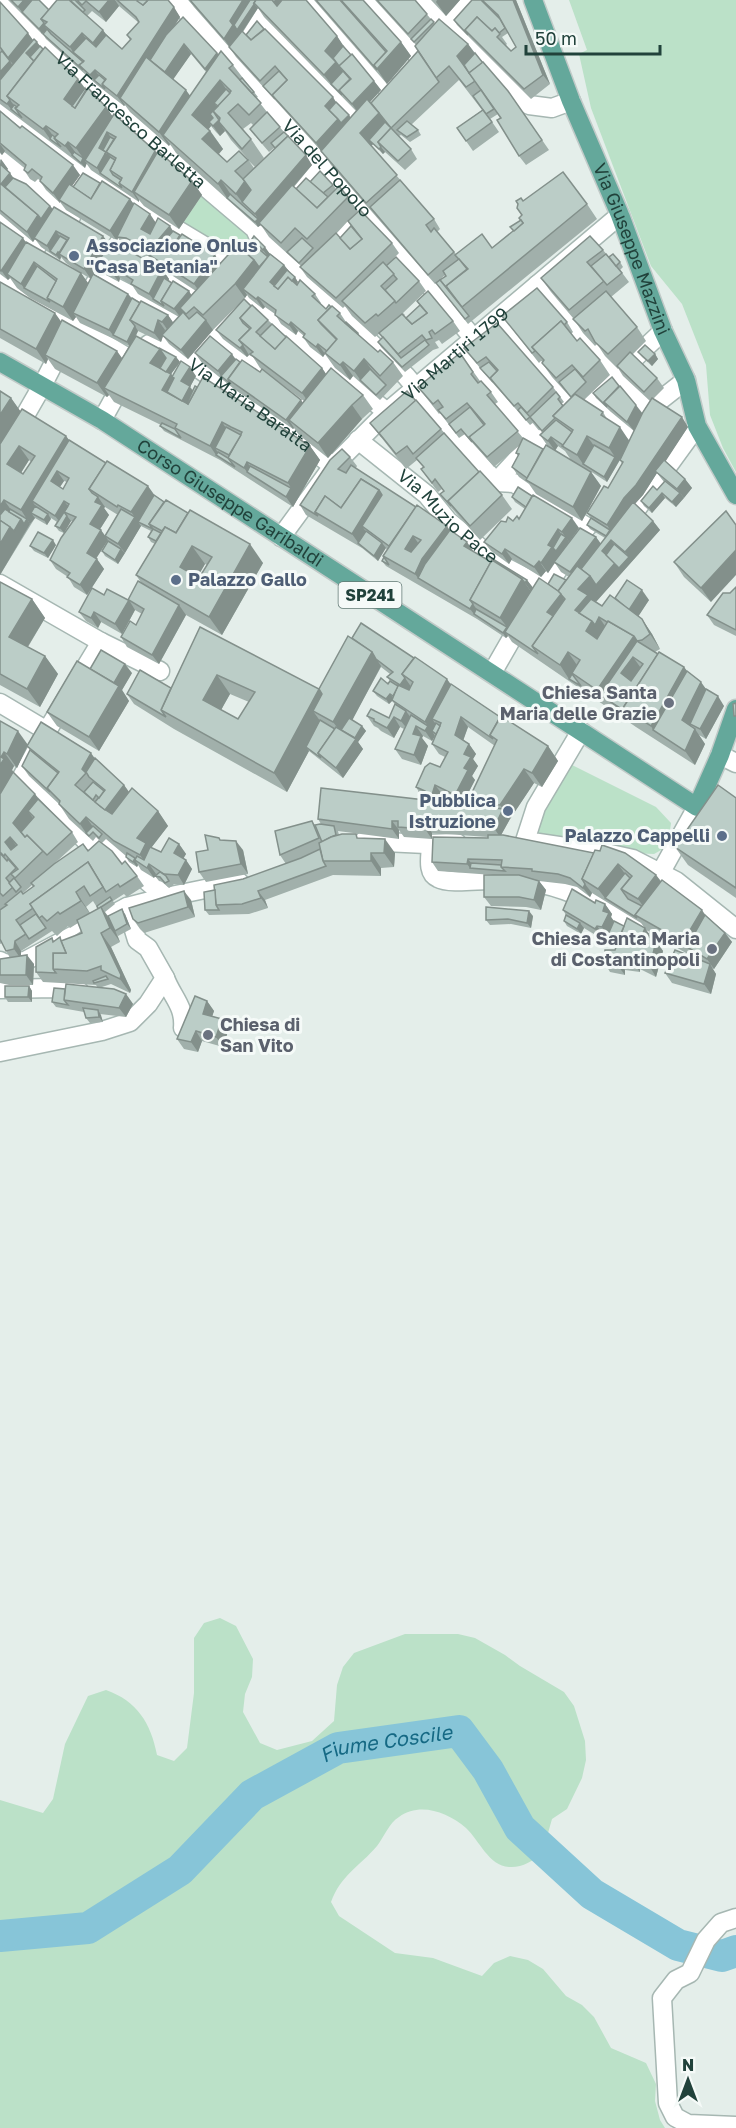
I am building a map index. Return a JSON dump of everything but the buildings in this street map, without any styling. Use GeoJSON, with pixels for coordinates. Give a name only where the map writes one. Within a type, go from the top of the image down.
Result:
{"type":"FeatureCollection","features":[{"type":"Feature","properties":{"kind":"main road","name":"Via Giuseppe Mazzini"},"geometry":{"type":"LineString","coordinates":[[533,0],[571,101],[620,215],[663,331],[686,380],[697,426],[736,495]]}},
{"type":"Feature","properties":{"kind":"main road","name":"Corso Giuseppe Garibaldi"},"geometry":{"type":"LineString","coordinates":[[0,362],[102,420],[697,807]]}},
{"type":"Feature","properties":{"kind":"main road"},"geometry":{"type":"LineString","coordinates":[[697,807],[728,759],[734,716]]}},
{"type":"Feature","properties":{"kind":"street","name":"Via Francesco Barletta"},"geometry":{"type":"LineString","coordinates":[[2,0],[41,40],[116,126],[169,156],[255,229],[248,251]]}},
{"type":"Feature","properties":{"kind":"street"},"geometry":{"type":"LineString","coordinates":[[45,0],[60,17]]}},
{"type":"Feature","properties":{"kind":"street"},"geometry":{"type":"LineString","coordinates":[[28,56],[71,0]]}},
{"type":"Feature","properties":{"kind":"street","name":"Via del Popolo"},"geometry":{"type":"LineString","coordinates":[[176,0],[436,293],[468,345],[535,441]]}},
{"type":"Feature","properties":{"kind":"street"},"geometry":{"type":"LineString","coordinates":[[206,98],[270,0]]}},
{"type":"Feature","properties":{"kind":"street"},"geometry":{"type":"LineString","coordinates":[[308,0],[390,90]]}},
{"type":"Feature","properties":{"kind":"street"},"geometry":{"type":"LineString","coordinates":[[369,0],[419,57]]}},
{"type":"Feature","properties":{"kind":"street"},"geometry":{"type":"LineString","coordinates":[[425,0],[446,25],[482,57],[529,105],[552,108],[571,101]]}},
{"type":"Feature","properties":{"kind":"street"},"geometry":{"type":"LineString","coordinates":[[102,420],[138,355],[149,344],[166,346],[469,0]]}},
{"type":"Feature","properties":{"kind":"street"},"geometry":{"type":"LineString","coordinates":[[176,33],[189,14]]}},
{"type":"Feature","properties":{"kind":"street"},"geometry":{"type":"LineString","coordinates":[[258,17],[361,122]]}},
{"type":"Feature","properties":{"kind":"street"},"geometry":{"type":"LineString","coordinates":[[0,308],[6,286],[35,249],[87,173],[134,98]]}},
{"type":"Feature","properties":{"kind":"street"},"geometry":{"type":"LineString","coordinates":[[0,109],[87,173],[141,208],[248,251],[299,275],[347,312],[379,342],[416,388],[423,402],[496,482],[514,483],[587,527]]}},
{"type":"Feature","properties":{"kind":"street"},"geometry":{"type":"LineString","coordinates":[[0,459],[73,327],[92,280],[141,208],[181,137]]}},
{"type":"Feature","properties":{"kind":"street"},"geometry":{"type":"LineString","coordinates":[[0,160],[61,211],[207,299]]}},
{"type":"Feature","properties":{"kind":"street"},"geometry":{"type":"LineString","coordinates":[[299,275],[365,212]]}},
{"type":"Feature","properties":{"kind":"street","name":"Via Martiri 1799"},"geometry":{"type":"LineString","coordinates":[[281,537],[333,466],[387,412],[620,215]]}},
{"type":"Feature","properties":{"kind":"street"},"geometry":{"type":"LineString","coordinates":[[0,220],[35,249],[55,261]]}},
{"type":"Feature","properties":{"kind":"street"},"geometry":{"type":"LineString","coordinates":[[390,272],[406,257]]}},
{"type":"Feature","properties":{"kind":"street"},"geometry":{"type":"LineString","coordinates":[[92,280],[185,323]]}},
{"type":"Feature","properties":{"kind":"street"},"geometry":{"type":"LineString","coordinates":[[537,285],[650,409]]}},
{"type":"Feature","properties":{"kind":"street"},"geometry":{"type":"LineString","coordinates":[[6,286],[135,362]]}},
{"type":"Feature","properties":{"kind":"street"},"geometry":{"type":"LineString","coordinates":[[418,308],[436,293]]}},
{"type":"Feature","properties":{"kind":"street"},"geometry":{"type":"LineString","coordinates":[[193,365],[249,302],[335,386],[387,412]]}},
{"type":"Feature","properties":{"kind":"street"},"geometry":{"type":"LineString","coordinates":[[498,319],[582,406],[636,441]]}},
{"type":"Feature","properties":{"kind":"street"},"geometry":{"type":"LineString","coordinates":[[496,482],[535,441],[550,438],[663,331]]}},
{"type":"Feature","properties":{"kind":"street"},"geometry":{"type":"LineString","coordinates":[[216,339],[316,412]]}},
{"type":"Feature","properties":{"kind":"street","name":"Via Maria Baratta"},"geometry":{"type":"LineString","coordinates":[[166,346],[333,466]]}},
{"type":"Feature","properties":{"kind":"street"},"geometry":{"type":"LineString","coordinates":[[626,460],[650,409],[686,380]]}},
{"type":"Feature","properties":{"kind":"street"},"geometry":{"type":"LineString","coordinates":[[295,437],[335,386]]}},
{"type":"Feature","properties":{"kind":"street"},"geometry":{"type":"LineString","coordinates":[[615,538],[697,426]]}},
{"type":"Feature","properties":{"kind":"street","name":"Via Muzio Pace"},"geometry":{"type":"LineString","coordinates":[[358,440],[427,495],[448,520],[484,551],[507,568],[542,586]]}},
{"type":"Feature","properties":{"kind":"street"},"geometry":{"type":"LineString","coordinates":[[492,673],[542,586],[555,574],[598,508]]}},
{"type":"Feature","properties":{"kind":"street"},"geometry":{"type":"LineString","coordinates":[[0,584],[101,642],[160,670]]}},
{"type":"Feature","properties":{"kind":"street"},"geometry":{"type":"LineString","coordinates":[[0,817],[47,731],[101,642]]}},
{"type":"Feature","properties":{"kind":"street"},"geometry":{"type":"LineString","coordinates":[[0,703],[47,731]]}},
{"type":"Feature","properties":{"kind":"street"},"geometry":{"type":"LineString","coordinates":[[581,731],[516,841],[606,853],[669,871],[736,929]]}},
{"type":"Feature","properties":{"kind":"street"},"geometry":{"type":"LineString","coordinates":[[23,777],[85,848],[108,848],[166,897]]}},
{"type":"Feature","properties":{"kind":"street"},"geometry":{"type":"LineString","coordinates":[[435,844],[431,871],[436,878],[531,882],[552,886],[597,903],[641,928],[659,904],[669,871],[697,807]]}},
{"type":"Feature","properties":{"kind":"street"},"geometry":{"type":"LineString","coordinates":[[346,844],[368,841],[394,844],[473,842]]}},
{"type":"Feature","properties":{"kind":"street"},"geometry":{"type":"LineString","coordinates":[[0,961],[6,964],[25,961],[127,908],[166,897],[256,878]]}},
{"type":"Feature","properties":{"kind":"street"},"geometry":{"type":"LineString","coordinates":[[127,908],[138,940],[148,948],[179,1002],[183,1028]]}},
{"type":"Feature","properties":{"kind":"street"},"geometry":{"type":"LineString","coordinates":[[0,1052],[102,1031],[130,1022],[140,1001],[165,978]]}},
{"type":"Feature","properties":{"kind":"street"},"geometry":{"type":"LineString","coordinates":[[0,989],[55,988],[100,994]]}},
{"type":"Feature","properties":{"kind":"street"},"geometry":{"type":"LineString","coordinates":[[736,1918],[721,1923],[706,1940],[690,1973],[676,1980],[662,1998],[668,2103],[675,2116],[688,2124],[736,2126]]}},
{"type":"Feature","properties":{"kind":"green space"},"geometry":{"type":"Polygon","coordinates":[[[569,0],[736,0],[736,472],[723,448],[710,415],[706,365],[682,304],[651,266],[591,108],[579,54],[587,50],[569,0]]]}},
{"type":"Feature","properties":{"kind":"green space"},"geometry":{"type":"Polygon","coordinates":[[[202,195],[252,235],[232,257],[181,226],[202,195]]]}},
{"type":"Feature","properties":{"kind":"green space"},"geometry":{"type":"Polygon","coordinates":[[[568,763],[656,807],[671,823],[669,838],[663,849],[654,854],[630,853],[537,835],[539,813],[568,763]]]}},
{"type":"Feature","properties":{"kind":"green space"},"geometry":{"type":"Polygon","coordinates":[[[220,1618],[236,1626],[253,1659],[252,1677],[245,1694],[243,1712],[260,1743],[277,1750],[312,1741],[334,1721],[337,1685],[343,1667],[354,1653],[405,1634],[458,1634],[475,1638],[564,1692],[574,1706],[585,1741],[586,1760],[582,1778],[567,1809],[552,1819],[542,1854],[523,1865],[502,1866],[485,1852],[471,1833],[459,1822],[433,1811],[416,1810],[399,1817],[392,1823],[377,1846],[340,1885],[331,1902],[339,1916],[395,1953],[433,1958],[482,1976],[494,1963],[510,1956],[528,1960],[543,1969],[566,1996],[582,2005],[594,2017],[611,2048],[646,2063],[656,2084],[655,2101],[660,2120],[665,2128],[0,2128],[0,1800],[43,1813],[53,1799],[65,1744],[88,1696],[106,1690],[126,1700],[134,1707],[151,1733],[157,1755],[174,1761],[187,1748],[194,1693],[194,1638],[204,1623],[220,1618]]]}},
{"type":"Feature","properties":{"kind":"waterway","name":"Fiume Coscile"},"geometry":{"type":"LineString","coordinates":[[0,1936],[88,1928],[180,1870],[252,1795],[338,1748],[459,1731],[488,1770],[520,1828],[592,1894],[678,1945],[722,1956],[736,1951]]}},
{"type":"Feature","properties":{"kind":"place","name":"Associazione Onlus \"Casa Betania\""},"geometry":{"type":"Point","coordinates":[74,256]}},
{"type":"Feature","properties":{"kind":"place","name":"Palazzo Gallo"},"geometry":{"type":"Point","coordinates":[176,580]}},
{"type":"Feature","properties":{"kind":"place","name":"Chiesa Santa Maria delle Grazie"},"geometry":{"type":"Point","coordinates":[669,703]}},
{"type":"Feature","properties":{"kind":"place","name":"Pubblica Istruzione"},"geometry":{"type":"Point","coordinates":[508,811]}},
{"type":"Feature","properties":{"kind":"place","name":"Palazzo Cappelli"},"geometry":{"type":"Point","coordinates":[722,836]}},
{"type":"Feature","properties":{"kind":"place","name":"Chiesa Santa Maria di Costantinopoli"},"geometry":{"type":"Point","coordinates":[712,949]}},
{"type":"Feature","properties":{"kind":"place","name":"Chiesa di San Vito"},"geometry":{"type":"Point","coordinates":[208,1035]}}]}
